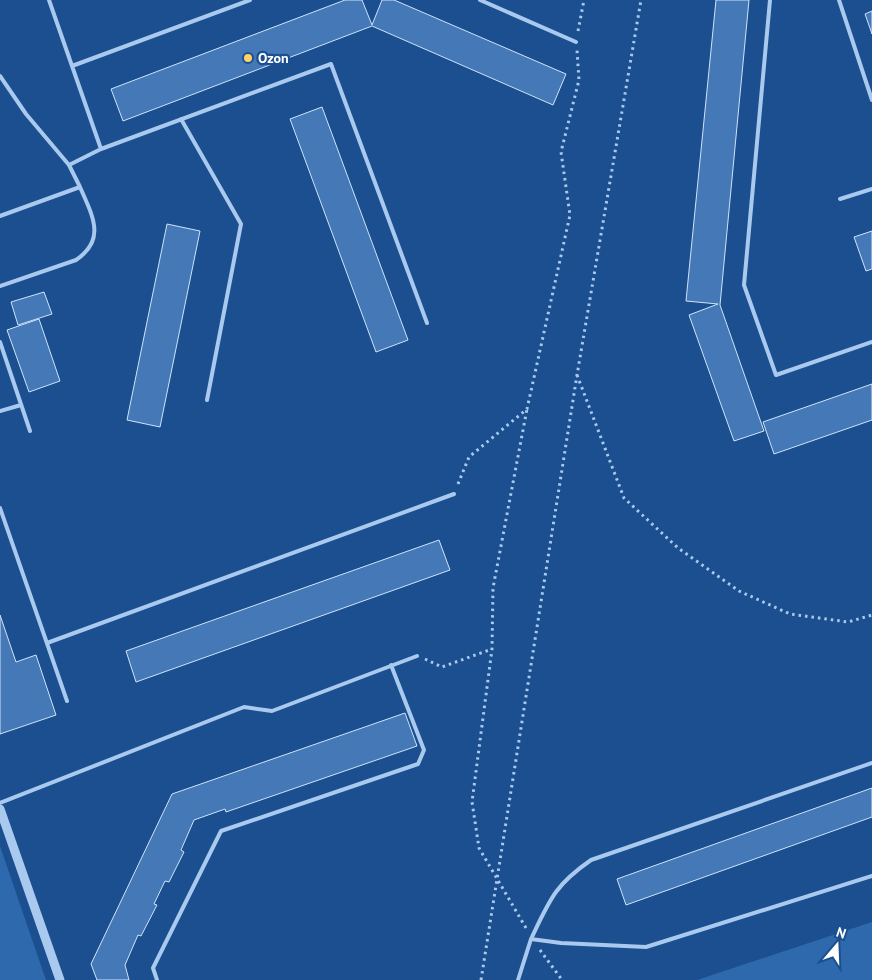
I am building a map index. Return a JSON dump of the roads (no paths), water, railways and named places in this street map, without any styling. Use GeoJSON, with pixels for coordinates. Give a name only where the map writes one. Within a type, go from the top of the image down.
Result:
{"type":"FeatureCollection","features":[{"type":"Feature","properties":{"kind":"street"},"geometry":{"type":"LineString","coordinates":[[0,809],[60,980]]}},
{"type":"Feature","properties":{"kind":"lane"},"geometry":{"type":"LineString","coordinates":[[49,0],[101,149]]}},
{"type":"Feature","properties":{"kind":"lane"},"geometry":{"type":"LineString","coordinates":[[72,66],[250,0]]}},
{"type":"Feature","properties":{"kind":"lane"},"geometry":{"type":"LineString","coordinates":[[480,0],[576,42]]}},
{"type":"Feature","properties":{"kind":"lane"},"geometry":{"type":"LineString","coordinates":[[770,0],[744,285],[776,375],[872,342]]}},
{"type":"Feature","properties":{"kind":"lane"},"geometry":{"type":"LineString","coordinates":[[839,0],[872,100]]}},
{"type":"Feature","properties":{"kind":"lane"},"geometry":{"type":"LineString","coordinates":[[69,165],[101,149],[331,64],[426,323]]}},
{"type":"Feature","properties":{"kind":"lane"},"geometry":{"type":"LineString","coordinates":[[0,76],[26,114],[69,165],[95,223],[93,242],[85,254],[76,260],[0,286]]}},
{"type":"Feature","properties":{"kind":"lane"},"geometry":{"type":"LineString","coordinates":[[181,120],[240,224],[207,400]]}},
{"type":"Feature","properties":{"kind":"lane"},"geometry":{"type":"LineString","coordinates":[[0,216],[80,187]]}},
{"type":"Feature","properties":{"kind":"lane"},"geometry":{"type":"LineString","coordinates":[[840,199],[872,189]]}},
{"type":"Feature","properties":{"kind":"lane"},"geometry":{"type":"LineString","coordinates":[[0,342],[30,432]]}},
{"type":"Feature","properties":{"kind":"lane"},"geometry":{"type":"LineString","coordinates":[[0,412],[21,405]]}},
{"type":"Feature","properties":{"kind":"lane"},"geometry":{"type":"LineString","coordinates":[[47,643],[454,494]]}},
{"type":"Feature","properties":{"kind":"lane"},"geometry":{"type":"LineString","coordinates":[[0,508],[67,701]]}},
{"type":"Feature","properties":{"kind":"lane"},"geometry":{"type":"LineString","coordinates":[[0,803],[244,707],[272,711],[418,656]]}},
{"type":"Feature","properties":{"kind":"lane"},"geometry":{"type":"LineString","coordinates":[[157,980],[153,968],[221,831],[418,764],[424,750],[391,665]]}},
{"type":"Feature","properties":{"kind":"lane"},"geometry":{"type":"LineString","coordinates":[[518,980],[531,939],[552,895],[571,874],[591,860],[872,763]]}},
{"type":"Feature","properties":{"kind":"lane"},"geometry":{"type":"LineString","coordinates":[[531,939],[561,943],[646,948],[872,876]]}},
{"type":"Feature","properties":{"kind":"place","name":"Ozon"},"geometry":{"type":"Point","coordinates":[248,58]}}]}
